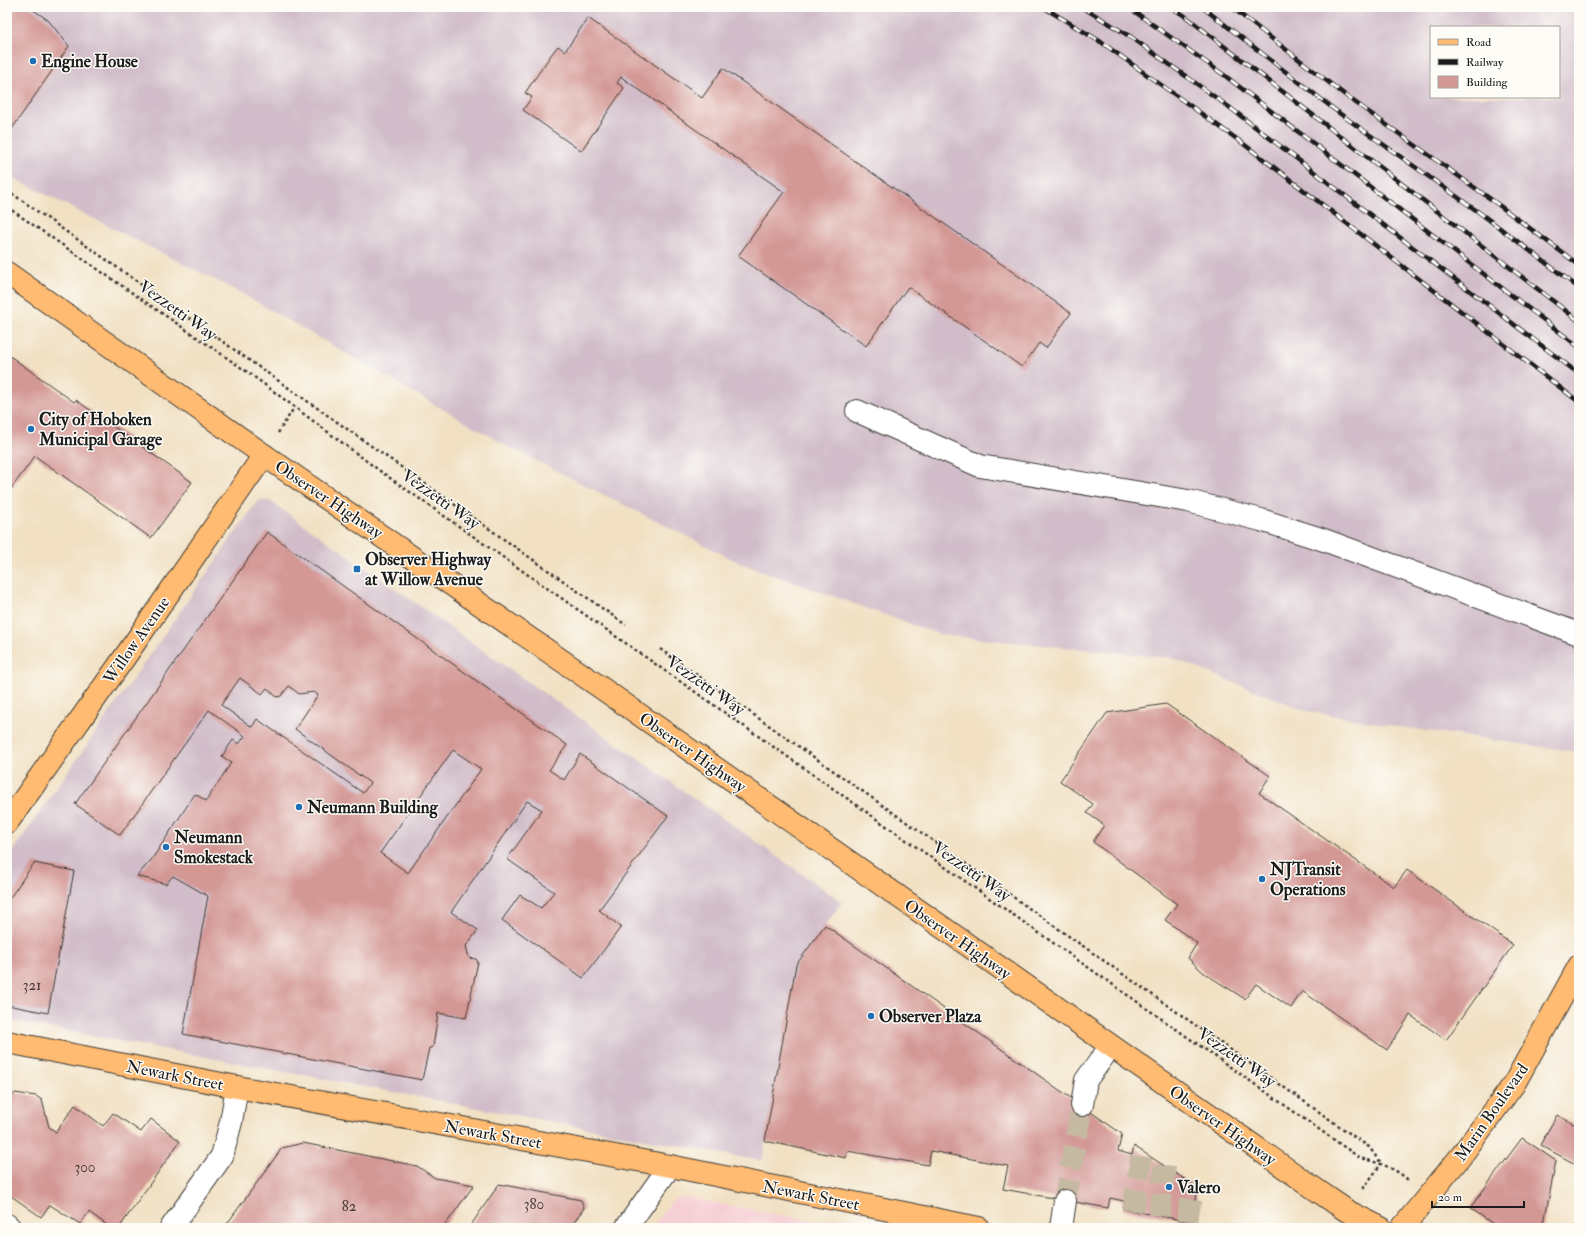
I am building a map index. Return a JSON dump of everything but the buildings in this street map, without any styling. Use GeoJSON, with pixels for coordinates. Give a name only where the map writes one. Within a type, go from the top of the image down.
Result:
{"type":"FeatureCollection","features":[{"type":"Feature","properties":{"kind":"main road","name":"Observer Highway"},"geometry":{"type":"LineString","coordinates":[[7,273],[264,455],[574,669],[1318,1191],[1347,1211],[1381,1228]]}},
{"type":"Feature","properties":{"kind":"main road","name":"Willow Avenue"},"geometry":{"type":"LineString","coordinates":[[7,823],[129,651],[264,455]]}},
{"type":"Feature","properties":{"kind":"main road","name":"Marin Boulevard"},"geometry":{"type":"LineString","coordinates":[[1402,1228],[1470,1144],[1514,1084],[1579,966]]}},
{"type":"Feature","properties":{"kind":"main road","name":"Newark Street"},"geometry":{"type":"LineString","coordinates":[[7,1042],[237,1087],[670,1166],[979,1228]]}},
{"type":"Feature","properties":{"kind":"street"},"geometry":{"type":"LineString","coordinates":[[858,411],[980,466],[1173,498],[1261,520],[1324,540],[1579,634]]}},
{"type":"Feature","properties":{"kind":"street"},"geometry":{"type":"LineString","coordinates":[[1082,1105],[1086,1080],[1111,1046]]}},
{"type":"Feature","properties":{"kind":"street"},"geometry":{"type":"LineString","coordinates":[[171,1228],[222,1156],[231,1122],[237,1087]]}},
{"type":"Feature","properties":{"kind":"street"},"geometry":{"type":"LineString","coordinates":[[626,1228],[670,1166]]}},
{"type":"Feature","properties":{"kind":"street"},"geometry":{"type":"LineString","coordinates":[[1061,1228],[1066,1201]]}},
{"type":"Feature","properties":{"kind":"path"},"geometry":{"type":"LineString","coordinates":[[7,190],[626,625]]}},
{"type":"Feature","properties":{"kind":"path","name":"Vezzetti Way"},"geometry":{"type":"LineString","coordinates":[[7,207],[249,373],[374,467],[1354,1154],[1360,1158],[1398,1171]]}},
{"type":"Feature","properties":{"kind":"path"},"geometry":{"type":"LineString","coordinates":[[660,649],[1369,1147],[1381,1164]]}},
{"type":"Feature","properties":{"kind":"shaded area"},"geometry":{"type":"Polygon","coordinates":[[[7,7],[1579,7],[1579,752],[1400,727],[1307,711],[1172,658],[941,635],[740,563],[507,446],[239,292],[7,175],[7,7]]]}},
{"type":"Feature","properties":{"kind":"shaded area"},"geometry":{"type":"Polygon","coordinates":[[[261,500],[270,501],[842,902],[796,966],[762,1161],[7,1020],[7,859],[242,523],[257,502],[261,500]]]}},
{"type":"Feature","properties":{"kind":"shaded area"},"geometry":{"type":"Polygon","coordinates":[[[685,1197],[851,1228],[651,1228],[672,1201],[685,1197]]]}},
{"type":"Feature","properties":{"kind":"tunnel"},"geometry":{"type":"LineString","coordinates":[[1065,1201],[1082,1105]]}},
{"type":"Feature","properties":{"kind":"tunnel"},"geometry":{"type":"LineString","coordinates":[[1133,1211],[1142,1151]]}},
{"type":"Feature","properties":{"kind":"tunnel"},"geometry":{"type":"LineString","coordinates":[[1159,1216],[1165,1166]]}},
{"type":"Feature","properties":{"kind":"tunnel"},"geometry":{"type":"LineString","coordinates":[[1187,1221],[1193,1184]]}},
{"type":"Feature","properties":{"kind":"railway"},"geometry":{"type":"LineString","coordinates":[[1043,7],[1101,42],[1241,142],[1579,402]]}},
{"type":"Feature","properties":{"kind":"railway"},"geometry":{"type":"LineString","coordinates":[[1082,7],[1131,37],[1229,107],[1579,374]]}},
{"type":"Feature","properties":{"kind":"railway"},"geometry":{"type":"LineString","coordinates":[[1128,7],[1224,75],[1579,347]]}},
{"type":"Feature","properties":{"kind":"railway"},"geometry":{"type":"LineString","coordinates":[[1171,7],[1185,16],[1579,321]]}},
{"type":"Feature","properties":{"kind":"railway"},"geometry":{"type":"LineString","coordinates":[[1202,7],[1339,113],[1480,213],[1579,288]]}},
{"type":"Feature","properties":{"kind":"railway"},"geometry":{"type":"LineString","coordinates":[[1231,7],[1349,98],[1492,200],[1579,265]]}},
{"type":"Feature","properties":{"kind":"place","name":"Engine House"},"geometry":{"type":"Point","coordinates":[33,61]}},
{"type":"Feature","properties":{"kind":"place","name":"City of Hoboken Municipal Garage"},"geometry":{"type":"Point","coordinates":[31,429]}},
{"type":"Feature","properties":{"kind":"place","name":"Observer Highway at Willow Avenue"},"geometry":{"type":"Point","coordinates":[357,569]}},
{"type":"Feature","properties":{"kind":"place","name":"Neumann Building"},"geometry":{"type":"Point","coordinates":[299,807]}},
{"type":"Feature","properties":{"kind":"place","name":"Neumann Smokestack"},"geometry":{"type":"Point","coordinates":[166,847]}},
{"type":"Feature","properties":{"kind":"place","name":"NJTransit Operations"},"geometry":{"type":"Point","coordinates":[1262,879]}},
{"type":"Feature","properties":{"kind":"place","name":"Observer Plaza"},"geometry":{"type":"Point","coordinates":[871,1016]}},
{"type":"Feature","properties":{"kind":"place","name":"Valero"},"geometry":{"type":"Point","coordinates":[1169,1187]}}]}
